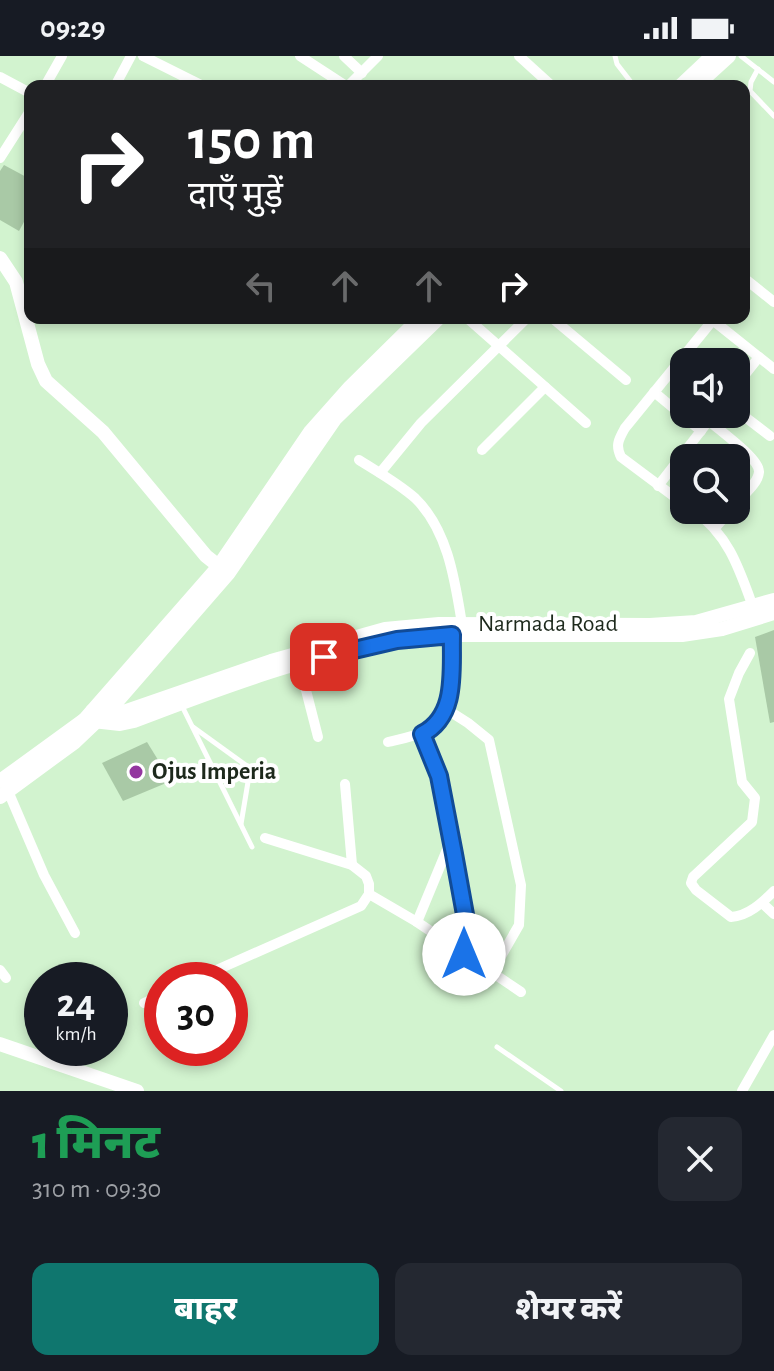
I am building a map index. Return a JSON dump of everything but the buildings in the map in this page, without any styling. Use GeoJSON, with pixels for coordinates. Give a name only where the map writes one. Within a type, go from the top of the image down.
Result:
{"type":"FeatureCollection","features":[{"type":"Feature","properties":{"kind":"street"},"geometry":{"type":"LineString","coordinates":[[48,80],[62,56]]}},
{"type":"Feature","properties":{"kind":"street"},"geometry":{"type":"LineString","coordinates":[[143,56],[191,80]]}},
{"type":"Feature","properties":{"kind":"street"},"geometry":{"type":"LineString","coordinates":[[300,56],[351,80]]}},
{"type":"Feature","properties":{"kind":"street"},"geometry":{"type":"LineString","coordinates":[[344,56],[354,80]]}},
{"type":"Feature","properties":{"kind":"street"},"geometry":{"type":"LineString","coordinates":[[357,80],[378,56]]}},
{"type":"Feature","properties":{"kind":"street"},"geometry":{"type":"LineString","coordinates":[[519,56],[545,80]]}},
{"type":"Feature","properties":{"kind":"street"},"geometry":{"type":"LineString","coordinates":[[686,80],[712,56]]}},
{"type":"Feature","properties":{"kind":"street"},"geometry":{"type":"LineString","coordinates":[[703,80],[729,56]]}},
{"type":"Feature","properties":{"kind":"street"},"geometry":{"type":"LineString","coordinates":[[118,80],[129,57]]}},
{"type":"Feature","properties":{"kind":"street"},"geometry":{"type":"LineString","coordinates":[[0,77],[24,90]]}},
{"type":"Feature","properties":{"kind":"street"},"geometry":{"type":"LineString","coordinates":[[1,156],[24,120]]}},
{"type":"Feature","properties":{"kind":"street"},"geometry":{"type":"LineString","coordinates":[[0,258],[16,282],[24,312]]}},
{"type":"Feature","properties":{"kind":"street"},"geometry":{"type":"LineString","coordinates":[[750,283],[774,302]]}},
{"type":"Feature","properties":{"kind":"street"},"geometry":{"type":"LineString","coordinates":[[27,324],[46,381],[103,432],[206,556],[223,571]]}},
{"type":"Feature","properties":{"kind":"street"},"geometry":{"type":"LineString","coordinates":[[75,933],[3,789],[75,742],[223,571],[310,432],[414,324]]}},
{"type":"Feature","properties":{"kind":"street"},"geometry":{"type":"LineString","coordinates":[[94,717],[143,672],[223,571],[335,419],[433,324]]}},
{"type":"Feature","properties":{"kind":"street"},"geometry":{"type":"LineString","coordinates":[[474,324],[586,423]]}},
{"type":"Feature","properties":{"kind":"street"},"geometry":{"type":"LineString","coordinates":[[380,473],[421,423],[521,324]]}},
{"type":"Feature","properties":{"kind":"street"},"geometry":{"type":"LineString","coordinates":[[559,324],[626,380]]}},
{"type":"Feature","properties":{"kind":"street"},"geometry":{"type":"LineString","coordinates":[[670,494],[631,467],[617,449],[625,428],[707,324]]}},
{"type":"Feature","properties":{"kind":"street"},"geometry":{"type":"LineString","coordinates":[[717,324],[774,369]]}},
{"type":"Feature","properties":{"kind":"street"},"geometry":{"type":"LineString","coordinates":[[750,368],[759,357]]}},
{"type":"Feature","properties":{"kind":"street"},"geometry":{"type":"LineString","coordinates":[[482,450],[545,387]]}},
{"type":"Feature","properties":{"kind":"street"},"geometry":{"type":"LineString","coordinates":[[654,392],[701,431]]}},
{"type":"Feature","properties":{"kind":"street"},"geometry":{"type":"LineString","coordinates":[[750,421],[770,436]]}},
{"type":"Feature","properties":{"kind":"street"},"geometry":{"type":"LineString","coordinates":[[658,486],[703,428]]}},
{"type":"Feature","properties":{"kind":"street"},"geometry":{"type":"LineString","coordinates":[[721,428],[737,444]]}},
{"type":"Feature","properties":{"kind":"street"},"geometry":{"type":"LineString","coordinates":[[750,457],[757,464],[759,474],[750,486]]}},
{"type":"Feature","properties":{"kind":"street"},"geometry":{"type":"LineString","coordinates":[[359,460],[414,498],[436,526],[455,580],[457,630],[446,709],[437,723],[422,734],[388,742]]}},
{"type":"Feature","properties":{"kind":"street"},"geometry":{"type":"LineString","coordinates":[[710,524],[737,563],[753,607]]}},
{"type":"Feature","properties":{"kind":"street"},"geometry":{"type":"LineString","coordinates":[[715,528],[719,524]]}},
{"type":"Feature","properties":{"kind":"street","name":"Narmada Road"},"geometry":{"type":"LineString","coordinates":[[94,717],[126,711],[338,640],[385,629],[457,630],[696,622],[774,600]]}},
{"type":"Feature","properties":{"kind":"street"},"geometry":{"type":"LineString","coordinates":[[94,717],[120,724],[134,721],[299,663],[397,640],[457,630],[682,635],[722,629],[774,613]]}},
{"type":"Feature","properties":{"kind":"street"},"geometry":{"type":"LineString","coordinates":[[750,653],[729,699],[742,782],[755,798],[752,822],[693,877],[691,883],[731,917],[742,916],[774,891]]}},
{"type":"Feature","properties":{"kind":"street"},"geometry":{"type":"LineString","coordinates":[[299,663],[318,737]]}},
{"type":"Feature","properties":{"kind":"street"},"geometry":{"type":"LineString","coordinates":[[143,672],[148,688],[161,699]]}},
{"type":"Feature","properties":{"kind":"street"},"geometry":{"type":"LineString","coordinates":[[446,709],[489,740],[521,885],[519,925],[492,972]]}},
{"type":"Feature","properties":{"kind":"street"},"geometry":{"type":"LineString","coordinates":[[422,734],[439,776],[451,838],[466,920],[464,954]]}},
{"type":"Feature","properties":{"kind":"street"},"geometry":{"type":"LineString","coordinates":[[345,784],[352,865]]}},
{"type":"Feature","properties":{"kind":"street"},"geometry":{"type":"LineString","coordinates":[[235,962],[361,906],[369,894],[366,876],[352,865],[265,838]]}},
{"type":"Feature","properties":{"kind":"street"},"geometry":{"type":"LineString","coordinates":[[417,922],[451,838]]}},
{"type":"Feature","properties":{"kind":"street"},"geometry":{"type":"LineString","coordinates":[[369,894],[417,922],[521,992]]}},
{"type":"Feature","properties":{"kind":"street"},"geometry":{"type":"LineString","coordinates":[[762,903],[774,914]]}},
{"type":"Feature","properties":{"kind":"street"},"geometry":{"type":"LineString","coordinates":[[742,1091],[774,1035]]}},
{"type":"Feature","properties":{"kind":"street"},"geometry":{"type":"LineString","coordinates":[[0,1044],[137,1091]]}},
{"type":"Feature","properties":{"kind":"lane"},"geometry":{"type":"LineString","coordinates":[[615,56],[629,80]]}},
{"type":"Feature","properties":{"kind":"lane"},"geometry":{"type":"LineString","coordinates":[[741,56],[774,82]]}},
{"type":"Feature","properties":{"kind":"lane"},"geometry":{"type":"LineString","coordinates":[[758,69],[750,91],[774,116]]}},
{"type":"Feature","properties":{"kind":"lane"},"geometry":{"type":"LineString","coordinates":[[180,703],[252,847]]}},
{"type":"Feature","properties":{"kind":"lane"},"geometry":{"type":"LineString","coordinates":[[192,727],[247,766],[249,776],[241,825]]}},
{"type":"Feature","properties":{"kind":"lane"},"geometry":{"type":"LineString","coordinates":[[497,1047],[561,1091]]}},
{"type":"Feature","properties":{"kind":"place","name":"Ojus Imperia"},"geometry":{"type":"Point","coordinates":[136,772]}},
{"type":"Feature","properties":{"kind":"route"},"geometry":{"type":"LineString","coordinates":[[324,657],[397,640],[452,635],[448,704],[437,723],[422,734],[439,776],[454,854],[466,920],[464,954]]}}]}
